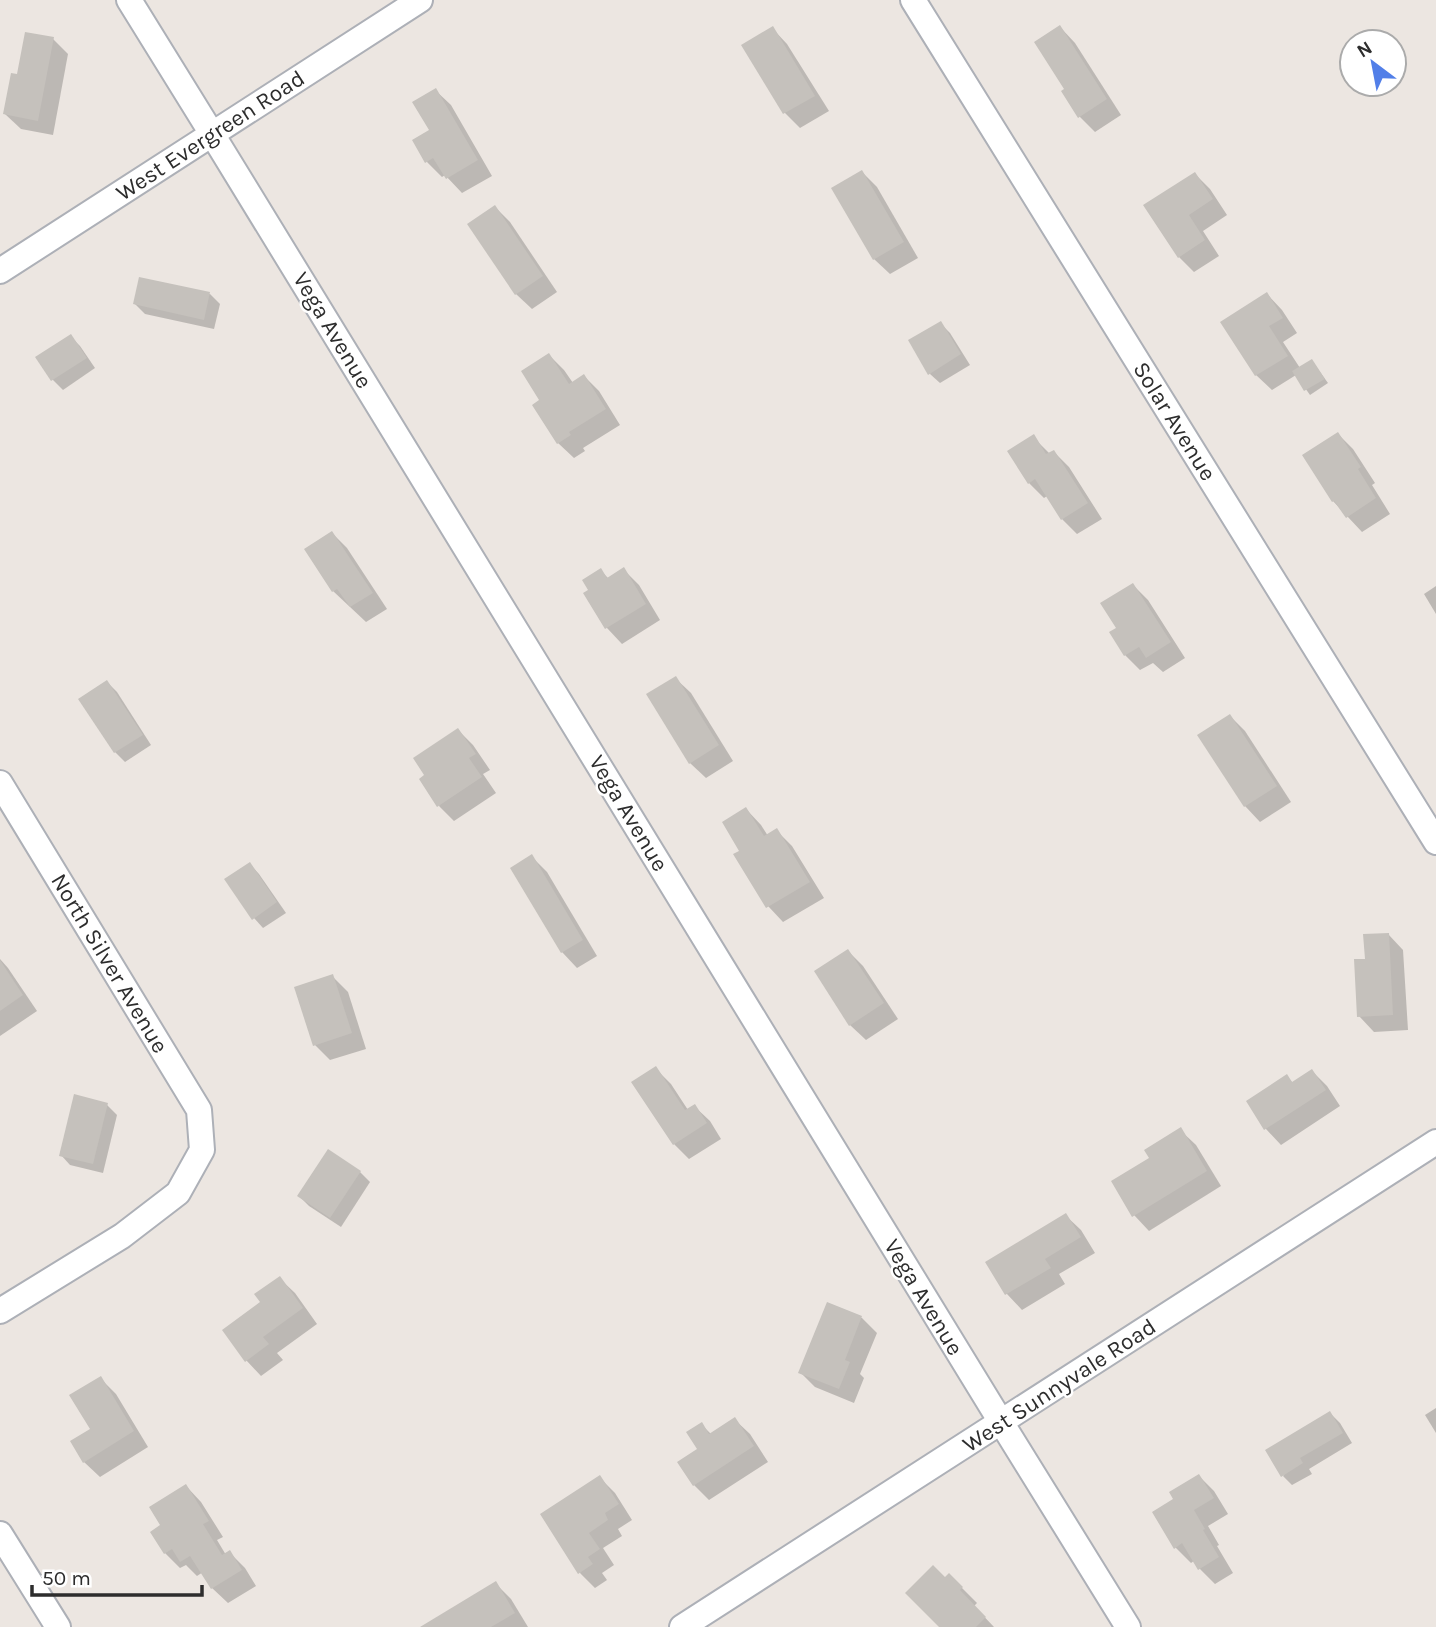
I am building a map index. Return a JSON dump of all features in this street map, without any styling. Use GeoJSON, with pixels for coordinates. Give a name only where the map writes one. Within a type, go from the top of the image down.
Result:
{"type":"FeatureCollection","features":[{"type":"Feature","properties":{"kind":"street","name":"Vega Avenue"},"geometry":{"type":"LineString","coordinates":[[129,0],[1128,1627]]}},
{"type":"Feature","properties":{"kind":"street","name":"West Evergreen Road"},"geometry":{"type":"LineString","coordinates":[[0,271],[420,0]]}},
{"type":"Feature","properties":{"kind":"street","name":"Solar Avenue"},"geometry":{"type":"LineString","coordinates":[[914,0],[1436,842]]}},
{"type":"Feature","properties":{"kind":"street","name":"North Silver Avenue"},"geometry":{"type":"LineString","coordinates":[[0,783],[199,1110],[202,1150],[178,1193],[122,1236],[0,1311]]}},
{"type":"Feature","properties":{"kind":"street","name":"West Sunnyvale Road"},"geometry":{"type":"LineString","coordinates":[[682,1627],[1436,1142]]}},
{"type":"Feature","properties":{"kind":"street"},"geometry":{"type":"LineString","coordinates":[[0,1534],[58,1627]]}},
{"type":"Feature","properties":{"kind":"building"},"geometry":{"type":"Polygon","coordinates":[[[1060,25],[1107,99],[1078,118],[1061,91],[1064,89],[1034,42],[1060,25]]]}},
{"type":"Feature","properties":{"kind":"building"},"geometry":{"type":"Polygon","coordinates":[[[773,26],[815,96],[783,114],[741,45],[773,26]]]}},
{"type":"Feature","properties":{"kind":"building"},"geometry":{"type":"Polygon","coordinates":[[[25,32],[54,37],[38,121],[3,114],[11,73],[17,74],[25,32]]]}},
{"type":"Feature","properties":{"kind":"building"},"geometry":{"type":"Polygon","coordinates":[[[436,88],[478,160],[446,179],[433,158],[425,163],[412,140],[429,130],[412,102],[436,88]]]}},
{"type":"Feature","properties":{"kind":"building"},"geometry":{"type":"Polygon","coordinates":[[[862,170],[904,242],[873,260],[831,188],[862,170]]]}},
{"type":"Feature","properties":{"kind":"building"},"geometry":{"type":"Polygon","coordinates":[[[1195,172],[1213,199],[1189,215],[1205,240],[1178,258],[1143,205],[1195,172]]]}},
{"type":"Feature","properties":{"kind":"building"},"geometry":{"type":"Polygon","coordinates":[[[495,205],[543,276],[515,295],[467,224],[495,205]]]}},
{"type":"Feature","properties":{"kind":"building"},"geometry":{"type":"Polygon","coordinates":[[[139,277],[210,292],[204,320],[133,304],[139,277]]]}},
{"type":"Feature","properties":{"kind":"building"},"geometry":{"type":"Polygon","coordinates":[[[1267,292],[1283,318],[1269,326],[1288,356],[1255,376],[1220,322],[1267,292]]]}},
{"type":"Feature","properties":{"kind":"building"},"geometry":{"type":"Polygon","coordinates":[[[941,321],[961,354],[928,375],[908,340],[941,321]]]}},
{"type":"Feature","properties":{"kind":"building"},"geometry":{"type":"Polygon","coordinates":[[[71,334],[87,358],[51,381],[35,357],[71,334]]]}},
{"type":"Feature","properties":{"kind":"building"},"geometry":{"type":"Polygon","coordinates":[[[549,353],[569,384],[584,374],[606,409],[569,432],[571,435],[557,444],[532,405],[539,400],[521,371],[549,353]]]}},
{"type":"Feature","properties":{"kind":"building"},"geometry":{"type":"Polygon","coordinates":[[[1312,359],[1325,379],[1304,391],[1292,371],[1312,359]]]}},
{"type":"Feature","properties":{"kind":"building"},"geometry":{"type":"Polygon","coordinates":[[[1338,432],[1361,467],[1358,469],[1376,498],[1346,518],[1334,501],[1332,502],[1302,455],[1338,432]]]}},
{"type":"Feature","properties":{"kind":"building"},"geometry":{"type":"Polygon","coordinates":[[[1034,434],[1046,454],[1054,450],[1088,503],[1061,520],[1035,479],[1028,484],[1007,451],[1034,434]]]}},
{"type":"Feature","properties":{"kind":"building"},"geometry":{"type":"Polygon","coordinates":[[[332,531],[373,593],[350,607],[337,589],[332,592],[304,549],[332,531]]]}},
{"type":"Feature","properties":{"kind":"building"},"geometry":{"type":"Polygon","coordinates":[[[624,567],[646,604],[605,629],[583,593],[588,590],[582,580],[601,568],[607,578],[624,567]]]}},
{"type":"Feature","properties":{"kind":"building"},"geometry":{"type":"Polygon","coordinates":[[[1133,583],[1171,642],[1146,658],[1139,647],[1124,656],[1109,632],[1116,628],[1100,603],[1133,583]]]}},
{"type":"Feature","properties":{"kind":"building"},"geometry":{"type":"Polygon","coordinates":[[[676,676],[719,745],[689,764],[646,694],[676,676]]]}},
{"type":"Feature","properties":{"kind":"building"},"geometry":{"type":"Polygon","coordinates":[[[107,680],[143,735],[114,753],[78,699],[107,680]]]}},
{"type":"Feature","properties":{"kind":"building"},"geometry":{"type":"Polygon","coordinates":[[[1230,714],[1277,786],[1244,807],[1197,735],[1230,714]]]}},
{"type":"Feature","properties":{"kind":"building"},"geometry":{"type":"Polygon","coordinates":[[[458,728],[476,754],[469,758],[482,777],[437,807],[419,779],[424,775],[413,758],[458,728]]]}},
{"type":"Feature","properties":{"kind":"building"},"geometry":{"type":"Polygon","coordinates":[[[746,807],[764,836],[777,828],[810,882],[766,908],[733,854],[739,851],[722,822],[746,807]]]}},
{"type":"Feature","properties":{"kind":"building"},"geometry":{"type":"Polygon","coordinates":[[[532,854],[583,940],[561,953],[510,868],[532,854]]]}},
{"type":"Feature","properties":{"kind":"building"},"geometry":{"type":"Polygon","coordinates":[[[250,862],[277,902],[252,920],[224,879],[250,862]]]}},
{"type":"Feature","properties":{"kind":"building"},"geometry":{"type":"Polygon","coordinates":[[[1389,933],[1393,1015],[1357,1017],[1354,959],[1365,959],[1363,934],[1389,933]]]}},
{"type":"Feature","properties":{"kind":"building"},"geometry":{"type":"Polygon","coordinates":[[[848,949],[884,1003],[849,1026],[814,971],[848,949]]]}},
{"type":"Feature","properties":{"kind":"building"},"geometry":{"type":"Polygon","coordinates":[[[0,960],[23,995],[0,1011],[0,960]]]}},
{"type":"Feature","properties":{"kind":"building"},"geometry":{"type":"Polygon","coordinates":[[[333,974],[352,1033],[313,1046],[294,987],[333,974]]]}},
{"type":"Feature","properties":{"kind":"building"},"geometry":{"type":"Polygon","coordinates":[[[656,1066],[685,1110],[695,1104],[707,1123],[673,1145],[631,1082],[656,1066]]]}},
{"type":"Feature","properties":{"kind":"building"},"geometry":{"type":"Polygon","coordinates":[[[1312,1069],[1326,1090],[1264,1130],[1246,1101],[1287,1074],[1292,1082],[1312,1069]]]}},
{"type":"Feature","properties":{"kind":"building"},"geometry":{"type":"Polygon","coordinates":[[[74,1094],[108,1103],[93,1164],[59,1156],[74,1094]]]}},
{"type":"Feature","properties":{"kind":"building"},"geometry":{"type":"Polygon","coordinates":[[[1181,1127],[1207,1171],[1132,1217],[1111,1181],[1149,1158],[1144,1150],[1181,1127]]]}},
{"type":"Feature","properties":{"kind":"building"},"geometry":{"type":"Polygon","coordinates":[[[328,1149],[361,1171],[330,1218],[297,1196],[328,1149]]]}},
{"type":"Feature","properties":{"kind":"building"},"geometry":{"type":"Polygon","coordinates":[[[1066,1213],[1081,1237],[1045,1259],[1051,1268],[1005,1295],[985,1262],[1066,1213]]]}},
{"type":"Feature","properties":{"kind":"building"},"geometry":{"type":"Polygon","coordinates":[[[280,1276],[303,1308],[263,1337],[269,1344],[245,1362],[222,1330],[260,1302],[254,1294],[280,1276]]]}},
{"type":"Feature","properties":{"kind":"building"},"geometry":{"type":"Polygon","coordinates":[[[827,1302],[862,1316],[845,1360],[850,1362],[839,1389],[798,1373],[827,1302]]]}},
{"type":"Feature","properties":{"kind":"building"},"geometry":{"type":"Polygon","coordinates":[[[101,1376],[134,1431],[83,1463],[70,1441],[90,1429],[69,1395],[101,1376]]]}},
{"type":"Feature","properties":{"kind":"building"},"geometry":{"type":"Polygon","coordinates":[[[1330,1411],[1343,1433],[1300,1458],[1303,1463],[1281,1477],[1265,1450],[1330,1411]]]}},
{"type":"Feature","properties":{"kind":"building"},"geometry":{"type":"Polygon","coordinates":[[[735,1417],[754,1446],[693,1486],[677,1462],[697,1449],[686,1432],[702,1422],[709,1434],[735,1417]]]}},
{"type":"Feature","properties":{"kind":"building"},"geometry":{"type":"Polygon","coordinates":[[[1199,1474],[1214,1498],[1194,1510],[1219,1557],[1198,1570],[1182,1543],[1174,1549],[1152,1512],[1173,1499],[1169,1492],[1199,1474]]]}},
{"type":"Feature","properties":{"kind":"building"},"geometry":{"type":"Polygon","coordinates":[[[600,1475],[619,1504],[605,1513],[608,1520],[589,1533],[600,1549],[588,1557],[593,1564],[578,1574],[540,1514],[600,1475]]]}},
{"type":"Feature","properties":{"kind":"building"},"geometry":{"type":"Polygon","coordinates":[[[186,1484],[209,1521],[203,1524],[222,1555],[230,1550],[242,1570],[211,1589],[190,1556],[180,1562],[172,1549],[164,1554],[150,1532],[160,1525],[149,1507],[186,1484]]]}},
{"type":"Feature","properties":{"kind":"building"},"geometry":{"type":"Polygon","coordinates":[[[933,1565],[945,1577],[949,1573],[963,1587],[960,1590],[986,1617],[976,1627],[939,1627],[905,1593],[933,1565]]]}},
{"type":"Feature","properties":{"kind":"building"},"geometry":{"type":"Polygon","coordinates":[[[496,1581],[515,1613],[491,1627],[420,1627],[496,1581]]]}}]}
